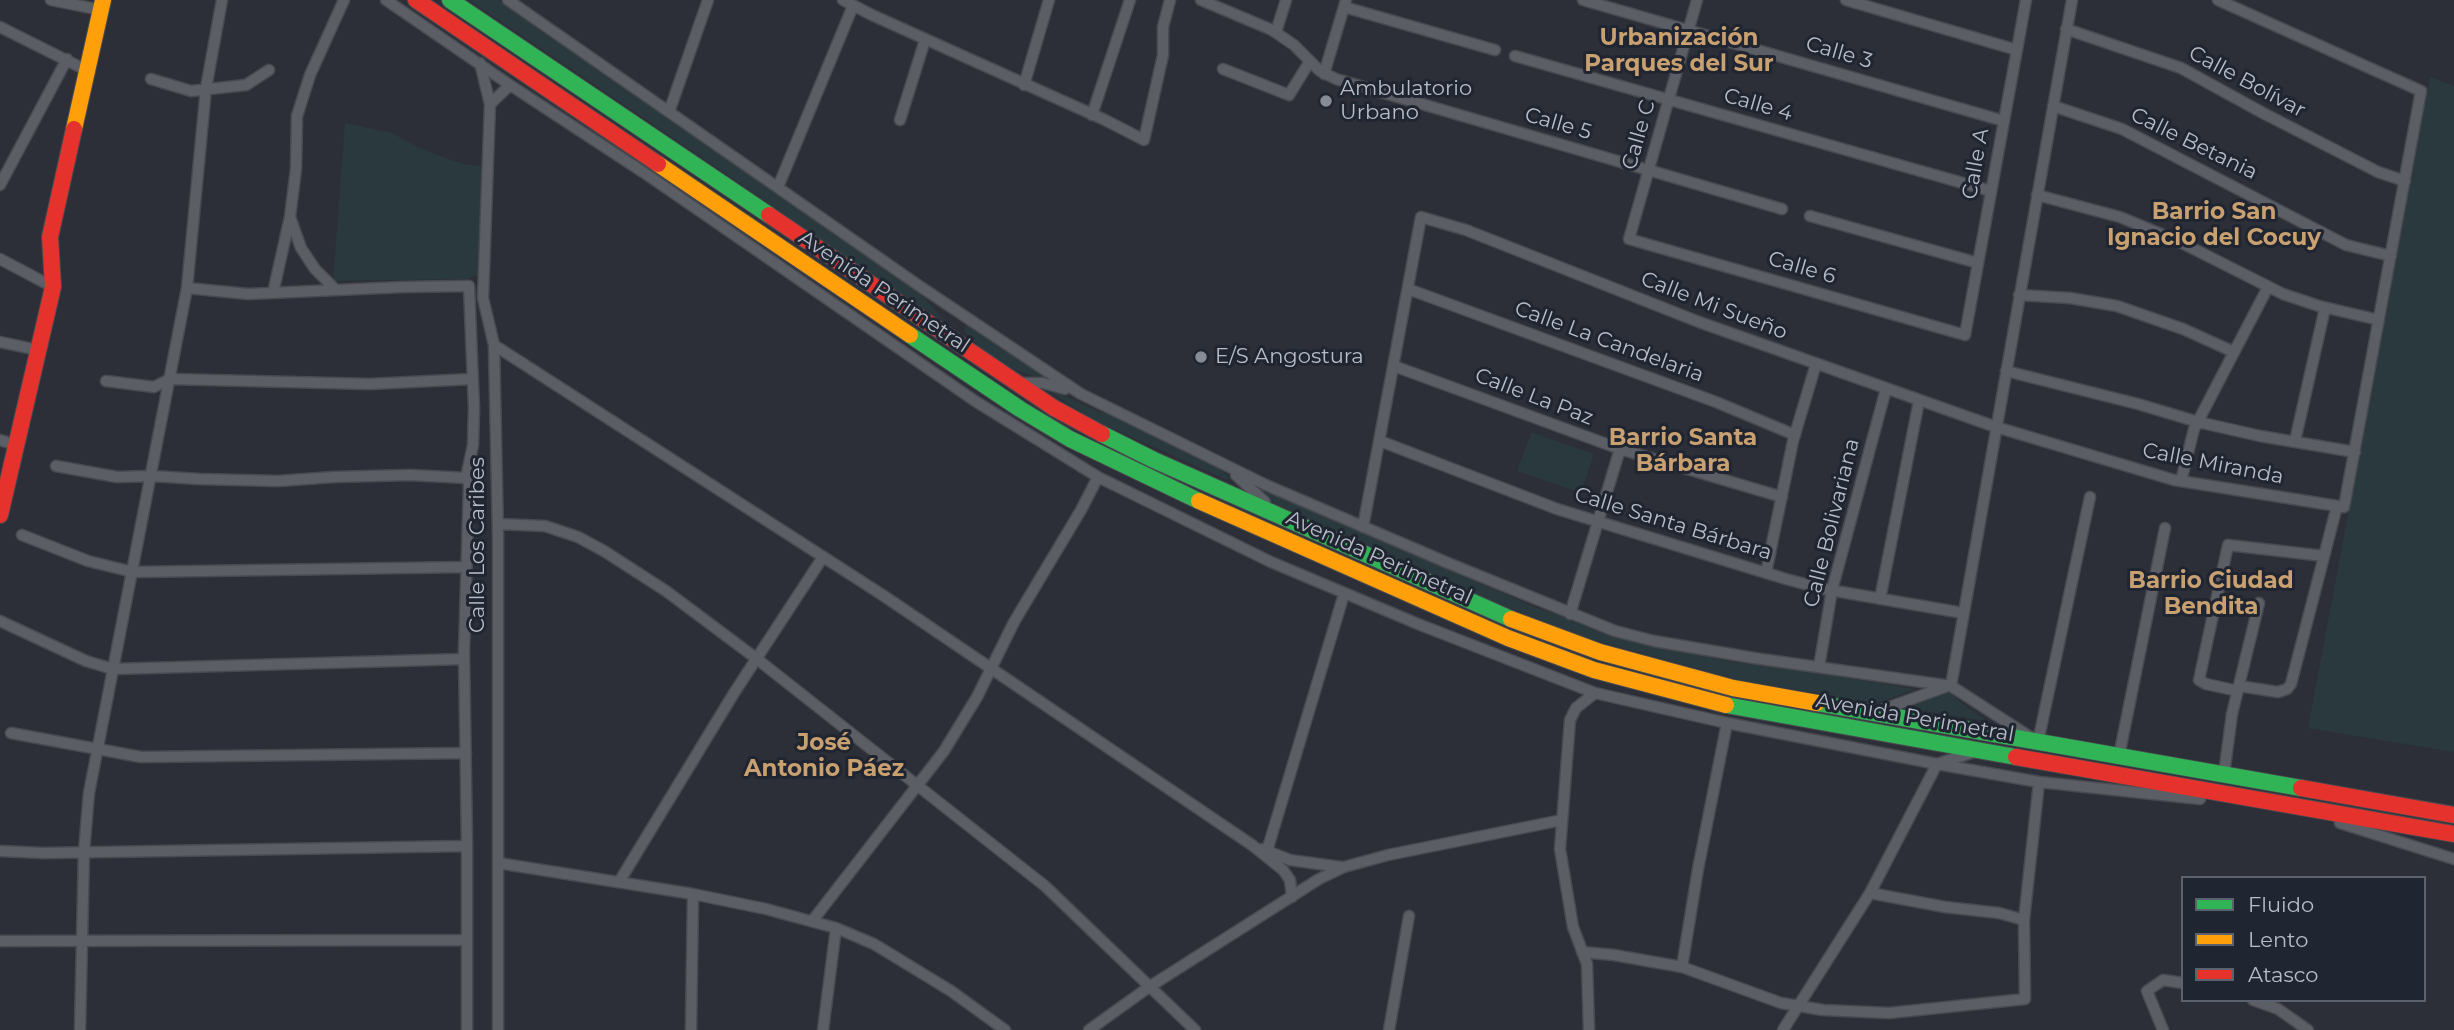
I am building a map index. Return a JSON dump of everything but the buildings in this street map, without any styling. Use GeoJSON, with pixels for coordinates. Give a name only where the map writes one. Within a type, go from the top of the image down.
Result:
{"type":"FeatureCollection","features":[{"type":"Feature","properties":{"kind":"main road","name":"Avenida Perimetral"},"geometry":{"type":"LineString","coordinates":[[416,0],[1020,409],[1105,458],[1508,638],[1583,666],[1729,706],[2454,834]]}},
{"type":"Feature","properties":{"kind":"main road","name":"Avenida Perimetral"},"geometry":{"type":"LineString","coordinates":[[450,0],[1054,408],[1114,441],[1515,621],[1589,648],[1733,688],[2454,815]]}},
{"type":"Feature","properties":{"kind":"main road"},"geometry":{"type":"LineString","coordinates":[[0,515],[53,287],[50,237],[102,5]]}},
{"type":"Feature","properties":{"kind":"main road"},"geometry":{"type":"LineString","coordinates":[[2351,797],[2454,800]]}},
{"type":"Feature","properties":{"kind":"main road"},"geometry":{"type":"LineString","coordinates":[[2420,828],[2454,842]]}},
{"type":"Feature","properties":{"kind":"street"},"geometry":{"type":"LineString","coordinates":[[51,0],[102,5]]}},
{"type":"Feature","properties":{"kind":"street"},"geometry":{"type":"LineString","coordinates":[[80,1030],[89,793],[187,288],[206,88],[222,0]]}},
{"type":"Feature","properties":{"kind":"street"},"geometry":{"type":"LineString","coordinates":[[273,293],[290,216],[296,169],[297,116],[310,75],[344,0]]}},
{"type":"Feature","properties":{"kind":"street"},"geometry":{"type":"LineString","coordinates":[[386,0],[643,172],[975,401],[1098,477],[1271,562],[1344,594],[1595,693],[1727,723],[2039,782],[2253,806],[2333,821],[2454,859]]}},
{"type":"Feature","properties":{"kind":"street","name":"Avenida Perimetral"},"geometry":{"type":"LineString","coordinates":[[508,0],[1081,394],[1221,464],[1363,527],[1615,631],[1819,667],[1951,685]]}},
{"type":"Feature","properties":{"kind":"street"},"geometry":{"type":"LineString","coordinates":[[668,112],[708,0]]}},
{"type":"Feature","properties":{"kind":"street"},"geometry":{"type":"LineString","coordinates":[[1024,85],[1049,0]]}},
{"type":"Feature","properties":{"kind":"street"},"geometry":{"type":"LineString","coordinates":[[1092,115],[1130,0]]}},
{"type":"Feature","properties":{"kind":"street"},"geometry":{"type":"LineString","coordinates":[[778,187],[848,3],[1144,140],[1163,55],[1163,27],[1170,0]]}},
{"type":"Feature","properties":{"kind":"street"},"geometry":{"type":"LineString","coordinates":[[1201,0],[1225,4],[1276,32],[1324,74],[1345,4],[1495,50]]}},
{"type":"Feature","properties":{"kind":"street"},"geometry":{"type":"LineString","coordinates":[[1276,32],[1286,0]]}},
{"type":"Feature","properties":{"kind":"street","name":"Calle 3"},"geometry":{"type":"LineString","coordinates":[[1583,0],[2004,121]]}},
{"type":"Feature","properties":{"kind":"street","name":"Calle C"},"geometry":{"type":"LineString","coordinates":[[1629,239],[1697,0]]}},
{"type":"Feature","properties":{"kind":"street"},"geometry":{"type":"LineString","coordinates":[[1846,0],[2017,50]]}},
{"type":"Feature","properties":{"kind":"street","name":"Calle A"},"geometry":{"type":"LineString","coordinates":[[1965,335],[2026,0]]}},
{"type":"Feature","properties":{"kind":"street"},"geometry":{"type":"LineString","coordinates":[[1951,685],[2072,0]]}},
{"type":"Feature","properties":{"kind":"street"},"geometry":{"type":"LineString","coordinates":[[2218,0],[2421,91],[2355,452],[2324,556],[2291,684],[2287,689],[2278,692],[2203,683],[2199,677],[2228,545],[2324,556]]}},
{"type":"Feature","properties":{"kind":"street"},"geometry":{"type":"LineString","coordinates":[[0,27],[88,71]]}},
{"type":"Feature","properties":{"kind":"street","name":"Calle Bolívar"},"geometry":{"type":"LineString","coordinates":[[2067,29],[2181,68],[2378,172],[2405,181]]}},
{"type":"Feature","properties":{"kind":"street"},"geometry":{"type":"LineString","coordinates":[[900,120],[925,40]]}},
{"type":"Feature","properties":{"kind":"street","name":"Calle 4"},"geometry":{"type":"LineString","coordinates":[[1515,56],[1991,191]]}},
{"type":"Feature","properties":{"kind":"street"},"geometry":{"type":"LineString","coordinates":[[0,186],[67,59]]}},
{"type":"Feature","properties":{"kind":"street"},"geometry":{"type":"LineString","coordinates":[[1223,69],[1289,95],[1310,61]]}},
{"type":"Feature","properties":{"kind":"street","name":"Calle Los Caribes"},"geometry":{"type":"LineString","coordinates":[[480,63],[489,104],[483,298],[495,345],[498,524],[498,1030]]}},
{"type":"Feature","properties":{"kind":"street"},"geometry":{"type":"LineString","coordinates":[[151,79],[191,91],[246,85],[269,70]]}},
{"type":"Feature","properties":{"kind":"street","name":"Calle 5"},"geometry":{"type":"LineString","coordinates":[[1324,74],[1420,105],[1783,209]]}},
{"type":"Feature","properties":{"kind":"street"},"geometry":{"type":"LineString","coordinates":[[489,104],[510,85]]}},
{"type":"Feature","properties":{"kind":"street","name":"Calle Betania"},"geometry":{"type":"LineString","coordinates":[[2053,106],[2122,129],[2347,244],[2391,256]]}},
{"type":"Feature","properties":{"kind":"street"},"geometry":{"type":"LineString","coordinates":[[2037,195],[2100,211],[2152,229],[2268,287],[2325,308],[2379,320]]}},
{"type":"Feature","properties":{"kind":"street"},"geometry":{"type":"LineString","coordinates":[[290,216],[301,248],[315,269],[336,290]]}},
{"type":"Feature","properties":{"kind":"street"},"geometry":{"type":"LineString","coordinates":[[1810,216],[1978,263]]}},
{"type":"Feature","properties":{"kind":"street","name":"Calle Mi Sueño"},"geometry":{"type":"LineString","coordinates":[[1408,289],[1421,217],[1466,230],[1699,322],[1996,427]]}},
{"type":"Feature","properties":{"kind":"street","name":"Calle 6"},"geometry":{"type":"LineString","coordinates":[[1629,239],[1965,335]]}},
{"type":"Feature","properties":{"kind":"street"},"geometry":{"type":"LineString","coordinates":[[0,258],[53,287]]}},
{"type":"Feature","properties":{"kind":"street"},"geometry":{"type":"LineString","coordinates":[[187,288],[248,295],[469,286],[473,445],[466,478],[469,484],[464,659],[467,1030]]}},
{"type":"Feature","properties":{"kind":"street"},"geometry":{"type":"LineString","coordinates":[[2181,481],[2190,440],[2198,422],[2268,287]]}},
{"type":"Feature","properties":{"kind":"street"},"geometry":{"type":"LineString","coordinates":[[1363,527],[1408,289]]}},
{"type":"Feature","properties":{"kind":"street","name":"Calle La Candelaria"},"geometry":{"type":"LineString","coordinates":[[1408,289],[1716,402],[1795,435]]}},
{"type":"Feature","properties":{"kind":"street"},"geometry":{"type":"LineString","coordinates":[[2019,295],[2070,298],[2117,306],[2183,329],[2234,352]]}},
{"type":"Feature","properties":{"kind":"street","name":"Calle Miranda"},"geometry":{"type":"LineString","coordinates":[[2295,441],[2325,308]]}},
{"type":"Feature","properties":{"kind":"street"},"geometry":{"type":"LineString","coordinates":[[0,342],[38,350]]}},
{"type":"Feature","properties":{"kind":"street"},"geometry":{"type":"LineString","coordinates":[[495,345],[823,557],[1252,845],[1283,870],[1290,880],[1292,897]]}},
{"type":"Feature","properties":{"kind":"street"},"geometry":{"type":"LineString","coordinates":[[1766,573],[1795,435],[1816,364]]}},
{"type":"Feature","properties":{"kind":"street","name":"Calle La Paz"},"geometry":{"type":"LineString","coordinates":[[1394,366],[1620,449],[1782,497]]}},
{"type":"Feature","properties":{"kind":"street"},"geometry":{"type":"LineString","coordinates":[[2006,370],[2198,422],[2355,452]]}},
{"type":"Feature","properties":{"kind":"street"},"geometry":{"type":"LineString","coordinates":[[106,381],[154,387],[170,379],[370,384],[472,379]]}},
{"type":"Feature","properties":{"kind":"street"},"geometry":{"type":"LineString","coordinates":[[1015,383],[1052,385],[1081,394]]}},
{"type":"Feature","properties":{"kind":"street","name":"Calle Bolivariana"},"geometry":{"type":"LineString","coordinates":[[1819,667],[1832,590],[1885,389]]}},
{"type":"Feature","properties":{"kind":"street"},"geometry":{"type":"LineString","coordinates":[[1880,598],[1898,496],[1919,401]]}},
{"type":"Feature","properties":{"kind":"street","name":"Calle Miranda"},"geometry":{"type":"LineString","coordinates":[[1996,427],[2181,481],[2341,506]]}},
{"type":"Feature","properties":{"kind":"street"},"geometry":{"type":"LineString","coordinates":[[0,440],[16,445]]}},
{"type":"Feature","properties":{"kind":"street","name":"Calle Santa Bárbara"},"geometry":{"type":"LineString","coordinates":[[1380,441],[1557,509],[1766,573],[1832,590],[1963,614]]}},
{"type":"Feature","properties":{"kind":"street"},"geometry":{"type":"LineString","coordinates":[[1570,614],[1620,449]]}},
{"type":"Feature","properties":{"kind":"street"},"geometry":{"type":"LineString","coordinates":[[1221,464],[1287,519]]}},
{"type":"Feature","properties":{"kind":"street"},"geometry":{"type":"LineString","coordinates":[[56,466],[117,477],[278,481],[410,475],[466,478]]}},
{"type":"Feature","properties":{"kind":"street"},"geometry":{"type":"LineString","coordinates":[[813,920],[944,751],[1098,477]]}},
{"type":"Feature","properties":{"kind":"street"},"geometry":{"type":"LineString","coordinates":[[1951,685],[2038,742],[2090,497]]}},
{"type":"Feature","properties":{"kind":"street"},"geometry":{"type":"LineString","coordinates":[[498,524],[545,526],[586,542],[666,591],[757,659],[1045,886],[1195,1030]]}},
{"type":"Feature","properties":{"kind":"street"},"geometry":{"type":"LineString","coordinates":[[2119,756],[2165,528]]}},
{"type":"Feature","properties":{"kind":"street"},"geometry":{"type":"LineString","coordinates":[[22,535],[88,561],[133,572],[466,567]]}},
{"type":"Feature","properties":{"kind":"street"},"geometry":{"type":"LineString","coordinates":[[619,882],[689,765],[823,557]]}},
{"type":"Feature","properties":{"kind":"street"},"geometry":{"type":"LineString","coordinates":[[1267,851],[1344,594]]}},
{"type":"Feature","properties":{"kind":"street"},"geometry":{"type":"LineString","coordinates":[[2224,774],[2232,714],[2259,603]]}},
{"type":"Feature","properties":{"kind":"street"},"geometry":{"type":"LineString","coordinates":[[0,621],[86,661],[113,669],[464,659]]}},
{"type":"Feature","properties":{"kind":"street"},"geometry":{"type":"LineString","coordinates":[[1872,713],[1951,685]]}},
{"type":"Feature","properties":{"kind":"street"},"geometry":{"type":"LineString","coordinates":[[1589,1030],[1587,964],[1573,927],[1560,849],[1570,720],[1576,708],[1595,693]]}},
{"type":"Feature","properties":{"kind":"street"},"geometry":{"type":"LineString","coordinates":[[1682,967],[1727,723]]}},
{"type":"Feature","properties":{"kind":"street"},"geometry":{"type":"LineString","coordinates":[[11,733],[141,757],[466,753]]}},
{"type":"Feature","properties":{"kind":"street"},"geometry":{"type":"LineString","coordinates":[[1783,1030],[1870,893],[1937,764],[1977,750]]}},
{"type":"Feature","properties":{"kind":"street"},"geometry":{"type":"LineString","coordinates":[[1582,952],[1682,967],[1781,1003],[1823,1010],[1889,1013],[2025,999],[2024,920],[2039,782]]}},
{"type":"Feature","properties":{"kind":"street"},"geometry":{"type":"LineString","coordinates":[[1089,1030],[1149,987],[1319,879],[1344,867],[1388,855],[1562,820]]}},
{"type":"Feature","properties":{"kind":"street"},"geometry":{"type":"LineString","coordinates":[[2415,846],[2420,828]]}},
{"type":"Feature","properties":{"kind":"street"},"geometry":{"type":"LineString","coordinates":[[1252,845],[1290,860],[1344,867]]}},
{"type":"Feature","properties":{"kind":"street"},"geometry":{"type":"LineString","coordinates":[[0,851],[43,853],[467,846]]}},
{"type":"Feature","properties":{"kind":"street"},"geometry":{"type":"LineString","coordinates":[[498,863],[693,894],[813,920],[874,944],[950,991],[1005,1030]]}},
{"type":"Feature","properties":{"kind":"street"},"geometry":{"type":"LineString","coordinates":[[1870,893],[1945,907],[1999,912],[2024,920]]}},
{"type":"Feature","properties":{"kind":"street"},"geometry":{"type":"LineString","coordinates":[[691,1030],[693,894]]}},
{"type":"Feature","properties":{"kind":"street"},"geometry":{"type":"LineString","coordinates":[[1389,1030],[1409,916]]}},
{"type":"Feature","properties":{"kind":"street"},"geometry":{"type":"LineString","coordinates":[[823,1030],[836,928]]}},
{"type":"Feature","properties":{"kind":"street"},"geometry":{"type":"LineString","coordinates":[[0,941],[467,940]]}},
{"type":"Feature","properties":{"kind":"street"},"geometry":{"type":"LineString","coordinates":[[2163,1030],[2147,991],[2163,980],[2181,983]]}},
{"type":"Feature","properties":{"kind":"street"},"geometry":{"type":"LineString","coordinates":[[2259,1002],[2278,1009],[2308,1030]]}},
{"type":"Feature","properties":{"kind":"shaded area"},"geometry":{"type":"Polygon","coordinates":[[[469,0],[498,0],[916,289],[947,323],[855,264],[469,0]]]}},
{"type":"Feature","properties":{"kind":"shaded area"},"geometry":{"type":"Polygon","coordinates":[[[2430,77],[2454,86],[2454,752],[2308,728],[2430,77]]]}},
{"type":"Feature","properties":{"kind":"shaded area"},"geometry":{"type":"Polygon","coordinates":[[[345,123],[392,133],[421,149],[463,164],[485,167],[484,255],[477,275],[465,279],[333,281],[345,123]]]}},
{"type":"Feature","properties":{"kind":"shaded area"},"geometry":{"type":"Polygon","coordinates":[[[967,325],[1046,376],[1033,376],[1013,369],[984,351],[967,335],[964,330],[967,325]]]}},
{"type":"Feature","properties":{"kind":"shaded area"},"geometry":{"type":"Polygon","coordinates":[[[1050,392],[1119,418],[1216,464],[1230,479],[1096,421],[1050,392]]]}},
{"type":"Feature","properties":{"kind":"shaded area"},"geometry":{"type":"Polygon","coordinates":[[[1531,432],[1594,454],[1581,493],[1517,471],[1531,432]]]}},
{"type":"Feature","properties":{"kind":"shaded area"},"geometry":{"type":"Polygon","coordinates":[[[1264,490],[1532,606],[1614,635],[1732,662],[1915,689],[1883,701],[1868,702],[1743,681],[1587,638],[1485,598],[1276,504],[1264,490]]]}},
{"type":"Feature","properties":{"kind":"shaded area"},"geometry":{"type":"Polygon","coordinates":[[[1949,691],[1965,706],[1987,721],[1905,708],[1949,691]]]}},
{"type":"Feature","properties":{"kind":"traffic: fast"},"geometry":{"type":"LineString","coordinates":[[450,0],[769,215]]}},
{"type":"Feature","properties":{"kind":"traffic: fast"},"geometry":{"type":"LineString","coordinates":[[910,335],[1070,439],[1199,501]]}},
{"type":"Feature","properties":{"kind":"traffic: fast"},"geometry":{"type":"LineString","coordinates":[[1102,434],[1154,460],[1511,619]]}},
{"type":"Feature","properties":{"kind":"traffic: fast"},"geometry":{"type":"LineString","coordinates":[[1817,703],[2301,788]]}},
{"type":"Feature","properties":{"kind":"traffic: fast"},"geometry":{"type":"LineString","coordinates":[[1726,705],[2016,757]]}},
{"type":"Feature","properties":{"kind":"traffic: slow"},"geometry":{"type":"LineString","coordinates":[[74,129],[103,0]]}},
{"type":"Feature","properties":{"kind":"traffic: slow"},"geometry":{"type":"LineString","coordinates":[[658,164],[910,335]]}},
{"type":"Feature","properties":{"kind":"traffic: slow"},"geometry":{"type":"LineString","coordinates":[[1199,501],[1508,638],[1594,670],[1726,705]]}},
{"type":"Feature","properties":{"kind":"traffic: slow"},"geometry":{"type":"LineString","coordinates":[[1511,619],[1600,652],[1733,688],[1817,703]]}},
{"type":"Feature","properties":{"kind":"traffic: jam"},"geometry":{"type":"LineString","coordinates":[[416,0],[658,164]]}},
{"type":"Feature","properties":{"kind":"traffic: jam"},"geometry":{"type":"LineString","coordinates":[[0,515],[53,287],[50,237],[74,129]]}},
{"type":"Feature","properties":{"kind":"traffic: jam"},"geometry":{"type":"LineString","coordinates":[[769,215],[1054,408],[1102,434]]}},
{"type":"Feature","properties":{"kind":"traffic: jam"},"geometry":{"type":"LineString","coordinates":[[2016,757],[2454,834]]}},
{"type":"Feature","properties":{"kind":"traffic: jam"},"geometry":{"type":"LineString","coordinates":[[2301,788],[2454,815]]}},
{"type":"Feature","properties":{"kind":"place","name":"Ambulatorio Urbano"},"geometry":{"type":"Point","coordinates":[1326,101]}},
{"type":"Feature","properties":{"kind":"place","name":"E/S Angostura"},"geometry":{"type":"Point","coordinates":[1201,357]}},
{"type":"Feature","properties":{"kind":"district","name":"Urbanización Parques del Sur"},"geometry":{"type":"Point","coordinates":[1679,51]}},
{"type":"Feature","properties":{"kind":"district","name":"Barrio San Ignacio del Cocuy"},"geometry":{"type":"Point","coordinates":[2214,225]}},
{"type":"Feature","properties":{"kind":"district","name":"Barrio Santa Bárbara"},"geometry":{"type":"Point","coordinates":[1683,451]}},
{"type":"Feature","properties":{"kind":"district","name":"Barrio Ciudad Bendita"},"geometry":{"type":"Point","coordinates":[2211,594]}},
{"type":"Feature","properties":{"kind":"district","name":"José Antonio Páez"},"geometry":{"type":"Point","coordinates":[824,756]}}]}
